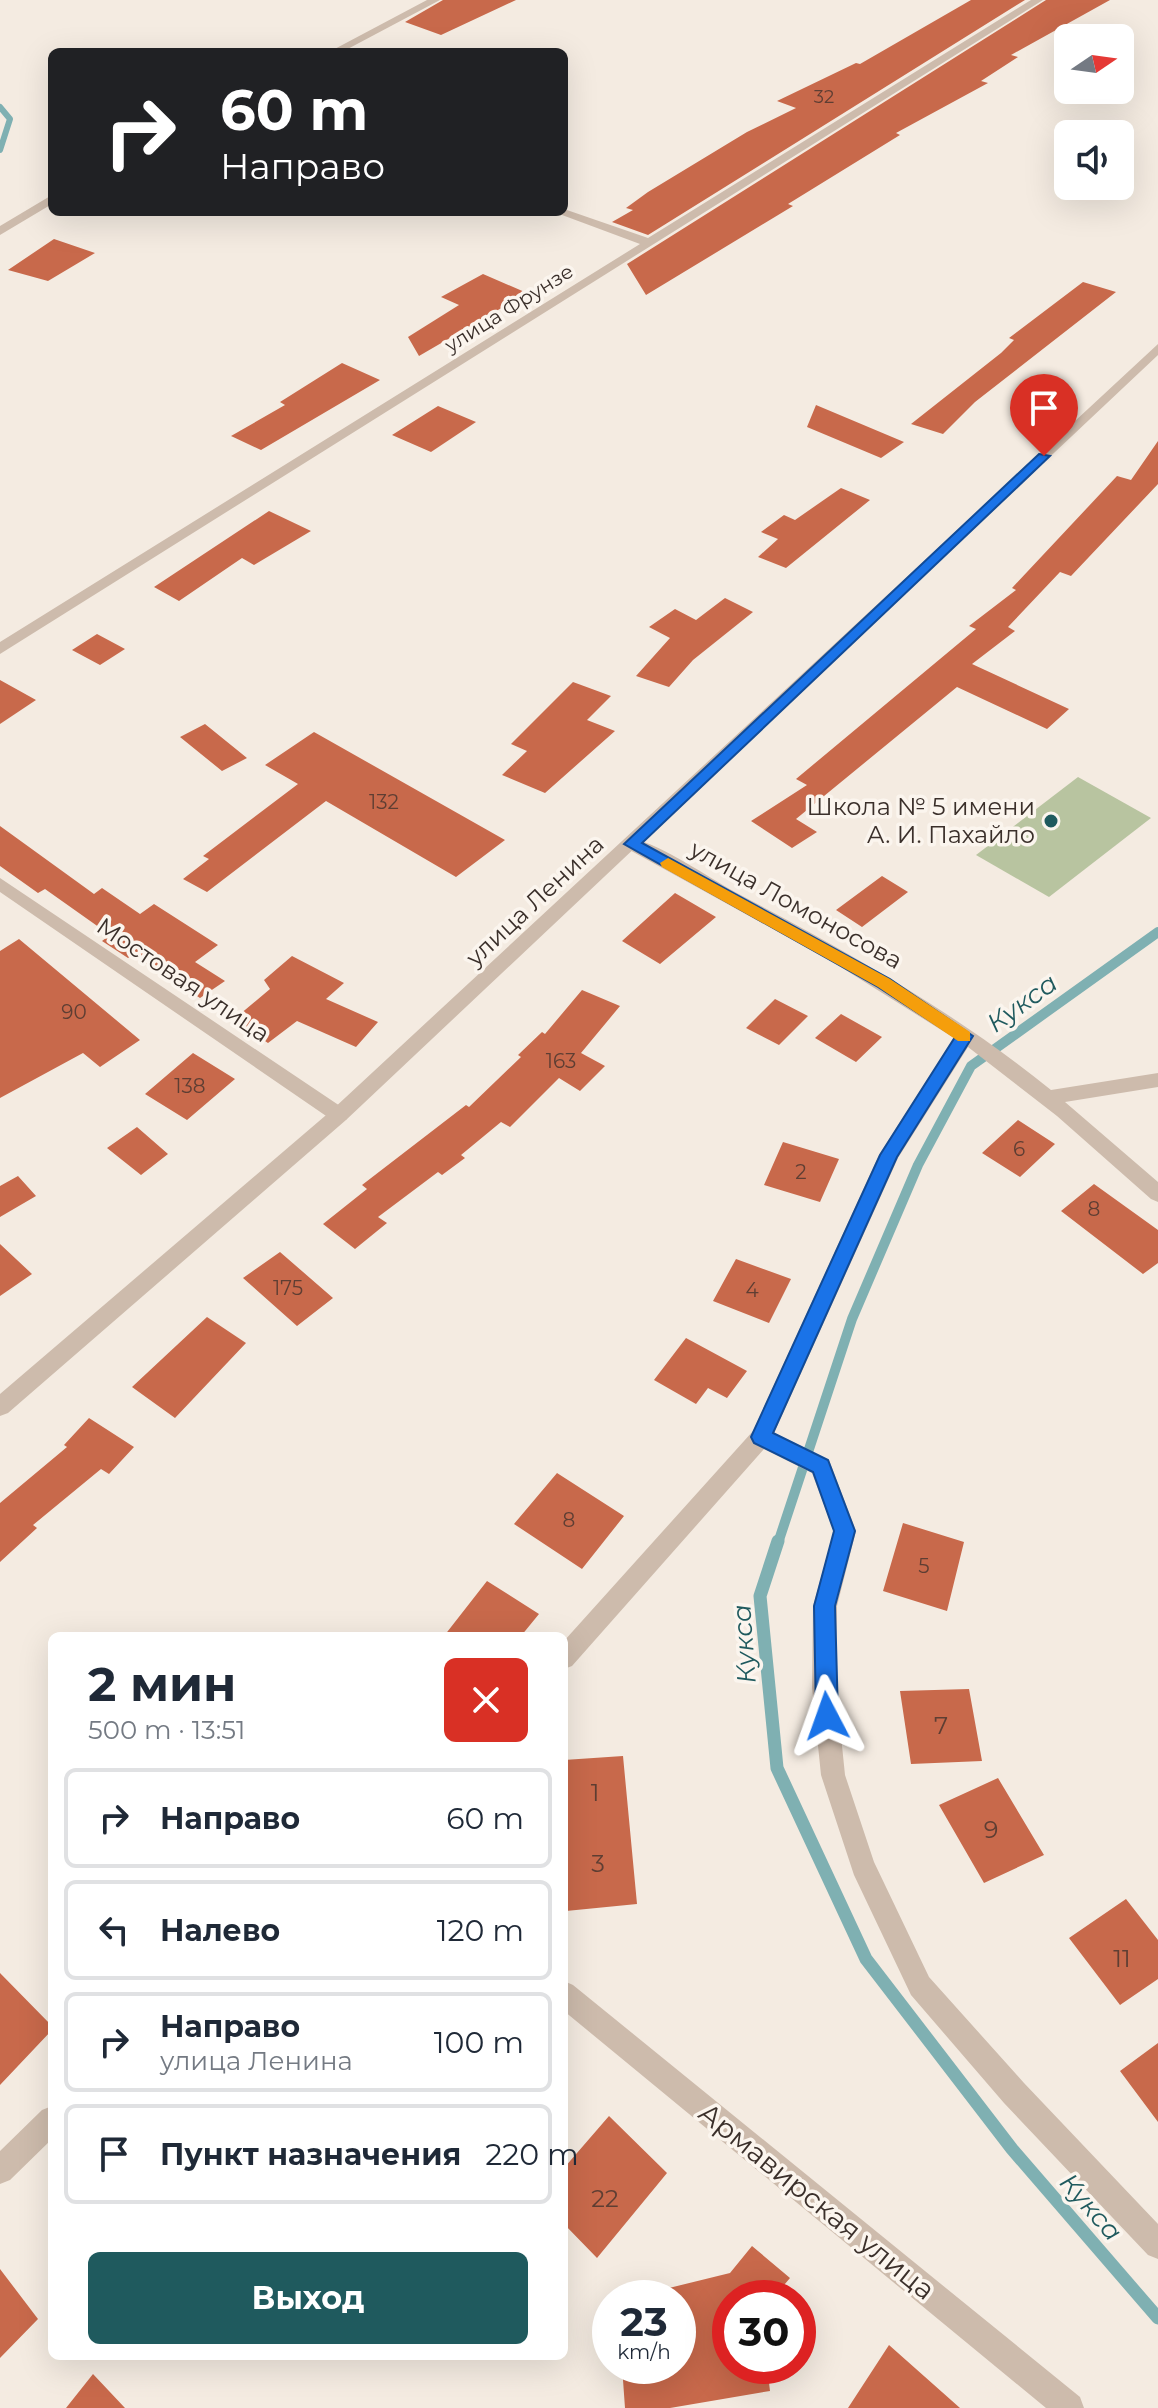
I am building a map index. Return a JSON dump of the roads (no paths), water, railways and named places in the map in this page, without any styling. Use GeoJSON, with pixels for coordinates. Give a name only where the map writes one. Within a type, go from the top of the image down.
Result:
{"type":"FeatureCollection","features":[{"type":"Feature","properties":{"kind":"street"},"geometry":{"type":"LineString","coordinates":[[342,48],[435,0]]}},
{"type":"Feature","properties":{"kind":"street","name":"улица Фрунзе"},"geometry":{"type":"LineString","coordinates":[[0,649],[1038,0]]}},
{"type":"Feature","properties":{"kind":"street"},"geometry":{"type":"LineString","coordinates":[[0,231],[48,201]]}},
{"type":"Feature","properties":{"kind":"street"},"geometry":{"type":"LineString","coordinates":[[568,215],[650,243]]}},
{"type":"Feature","properties":{"kind":"street","name":"улица Ленина"},"geometry":{"type":"LineString","coordinates":[[0,1407],[339,1115],[632,844],[1158,348]]}},
{"type":"Feature","properties":{"kind":"street","name":"улица Ломоносова"},"geometry":{"type":"LineString","coordinates":[[632,844],[884,983],[971,1040],[1049,1097],[1158,1194]]}},
{"type":"Feature","properties":{"kind":"street","name":"Мостовая улица"},"geometry":{"type":"LineString","coordinates":[[0,884],[339,1115]]}},
{"type":"Feature","properties":{"kind":"street"},"geometry":{"type":"LineString","coordinates":[[568,1654],[761,1437],[889,1155],[971,1040]]}},
{"type":"Feature","properties":{"kind":"street"},"geometry":{"type":"LineString","coordinates":[[1049,1097],[1158,1080]]}},
{"type":"Feature","properties":{"kind":"street"},"geometry":{"type":"LineString","coordinates":[[761,1437],[821,1467],[845,1531],[825,1606],[824,1687],[833,1775],[863,1866],[920,1986],[1014,2093],[1158,2245]]}},
{"type":"Feature","properties":{"kind":"street","name":"Армавирская улица"},"geometry":{"type":"LineString","coordinates":[[568,1997],[1069,2408]]}},
{"type":"Feature","properties":{"kind":"street"},"geometry":{"type":"LineString","coordinates":[[0,2170],[48,2124]]}},
{"type":"Feature","properties":{"kind":"waterway","name":"Кукса"},"geometry":{"type":"LineString","coordinates":[[0,107],[10,119],[0,150]]}},
{"type":"Feature","properties":{"kind":"waterway","name":"Кукса"},"geometry":{"type":"LineString","coordinates":[[778,1543],[852,1319],[918,1165],[971,1066],[1158,932]]}},
{"type":"Feature","properties":{"kind":"waterway","name":"Кукса"},"geometry":{"type":"LineString","coordinates":[[778,1541],[760,1596],[777,1768],[866,1959],[1012,2149],[1158,2318]]}},
{"type":"Feature","properties":{"kind":"place","name":"Школа № 5 имени А. И. Пахайло"},"geometry":{"type":"Point","coordinates":[1051,821]}}]}
